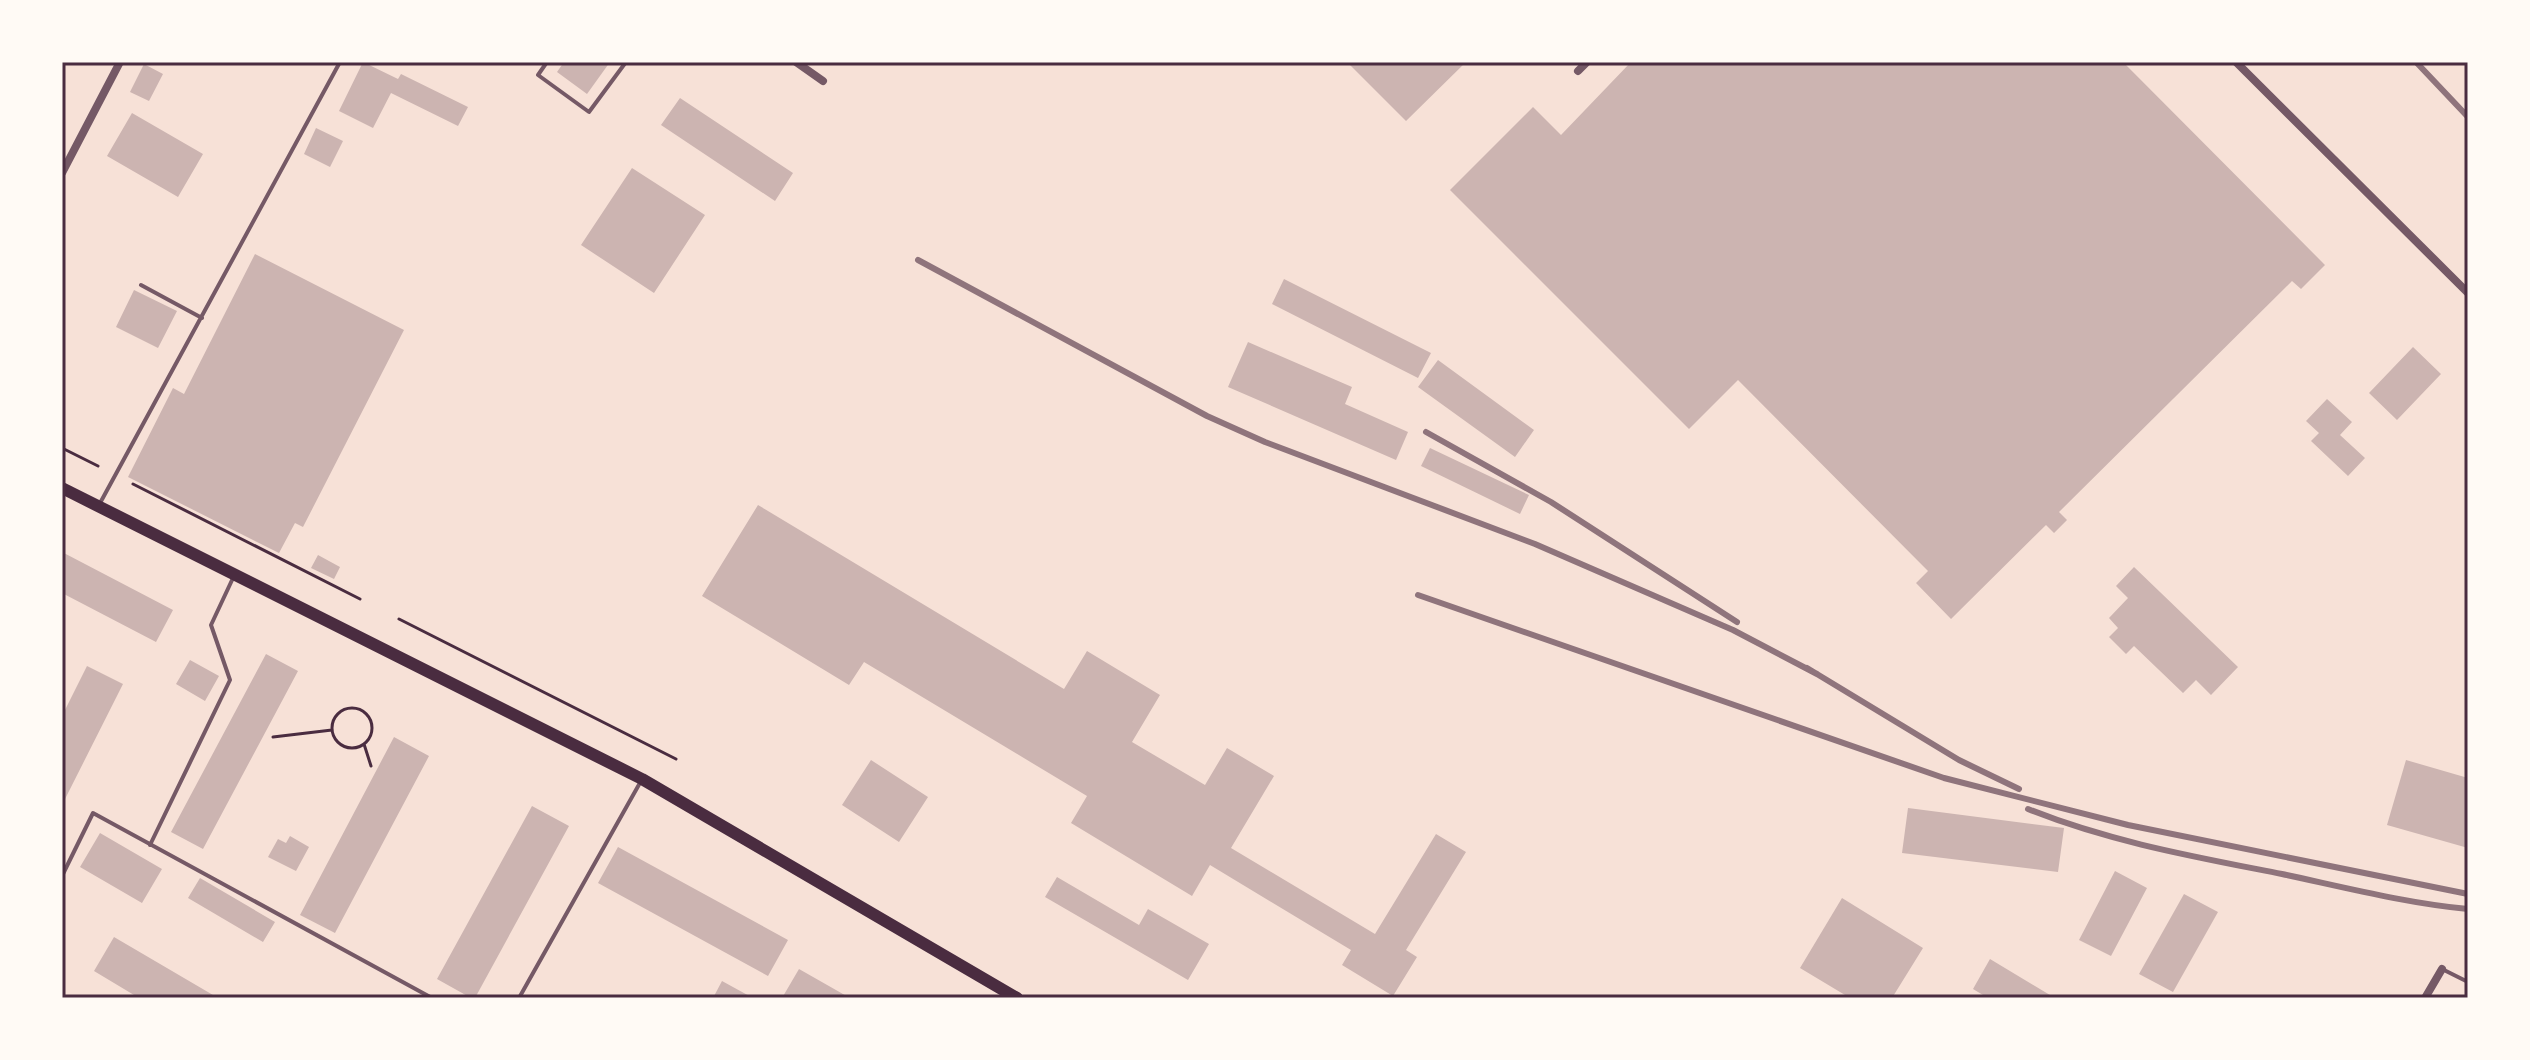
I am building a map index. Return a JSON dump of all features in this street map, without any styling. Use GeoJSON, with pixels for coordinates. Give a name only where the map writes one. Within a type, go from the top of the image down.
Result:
{"type":"FeatureCollection","features":[{"type":"Feature","properties":{"kind":"main road"},"geometry":{"type":"LineString","coordinates":[[62,488],[642,779],[1017,998]]}},
{"type":"Feature","properties":{"kind":"street"},"geometry":{"type":"LineString","coordinates":[[62,173],[120,62]]}},
{"type":"Feature","properties":{"kind":"street"},"geometry":{"type":"LineString","coordinates":[[796,62],[823,81]]}},
{"type":"Feature","properties":{"kind":"street"},"geometry":{"type":"LineString","coordinates":[[1578,71],[1587,62]]}},
{"type":"Feature","properties":{"kind":"street"},"geometry":{"type":"LineString","coordinates":[[2236,62],[2468,293]]}},
{"type":"Feature","properties":{"kind":"street"},"geometry":{"type":"LineString","coordinates":[[2425,998],[2442,969]]}},
{"type":"Feature","properties":{"kind":"lane"},"geometry":{"type":"LineString","coordinates":[[98,507],[340,62]]}},
{"type":"Feature","properties":{"kind":"lane"},"geometry":{"type":"LineString","coordinates":[[547,62],[538,75],[589,112],[626,62]]}},
{"type":"Feature","properties":{"kind":"lane"},"geometry":{"type":"LineString","coordinates":[[141,285],[202,318]]}},
{"type":"Feature","properties":{"kind":"lane"},"geometry":{"type":"LineString","coordinates":[[150,845],[230,680],[211,625],[234,576]]}},
{"type":"Feature","properties":{"kind":"lane"},"geometry":{"type":"LineString","coordinates":[[519,998],[642,779]]}},
{"type":"Feature","properties":{"kind":"lane"},"geometry":{"type":"LineString","coordinates":[[62,876],[93,813],[432,998]]}},
{"type":"Feature","properties":{"kind":"lane"},"geometry":{"type":"LineString","coordinates":[[2442,969],[2468,982]]}},
{"type":"Feature","properties":{"kind":"path"},"geometry":{"type":"LineString","coordinates":[[62,448],[98,466]]}},
{"type":"Feature","properties":{"kind":"path"},"geometry":{"type":"LineString","coordinates":[[133,484],[360,599]]}},
{"type":"Feature","properties":{"kind":"path"},"geometry":{"type":"LineString","coordinates":[[399,619],[676,759]]}},
{"type":"Feature","properties":{"kind":"path"},"geometry":{"type":"LineString","coordinates":[[359,709],[372,724],[371,736],[364,744],[354,748],[343,746],[332,730],[340,712],[359,709]]}},
{"type":"Feature","properties":{"kind":"path"},"geometry":{"type":"LineString","coordinates":[[273,737],[332,730]]}},
{"type":"Feature","properties":{"kind":"path"},"geometry":{"type":"LineString","coordinates":[[364,744],[371,766]]}},
{"type":"Feature","properties":{"kind":"building"},"geometry":{"type":"Polygon","coordinates":[[[363,62],[398,79],[401,74],[468,107],[458,126],[391,93],[373,128],[339,111],[363,62]]]}},
{"type":"Feature","properties":{"kind":"building"},"geometry":{"type":"Polygon","coordinates":[[[564,62],[610,62],[587,94],[557,72],[564,62]]]}},
{"type":"Feature","properties":{"kind":"building"},"geometry":{"type":"Polygon","coordinates":[[[1347,62],[1466,62],[1406,121],[1347,62]]]}},
{"type":"Feature","properties":{"kind":"building"},"geometry":{"type":"Polygon","coordinates":[[[1631,62],[2123,62],[2325,265],[2301,289],[2292,281],[2059,512],[2067,520],[2054,533],[2046,525],[1951,619],[1916,583],[1928,571],[1738,380],[1689,429],[1450,190],[1533,107],[1561,135],[1631,62]]]}},
{"type":"Feature","properties":{"kind":"building"},"geometry":{"type":"Polygon","coordinates":[[[144,64],[163,74],[149,101],[130,92],[144,64]]]}},
{"type":"Feature","properties":{"kind":"building"},"geometry":{"type":"Polygon","coordinates":[[[680,98],[793,173],[775,201],[661,125],[680,98]]]}},
{"type":"Feature","properties":{"kind":"building"},"geometry":{"type":"Polygon","coordinates":[[[132,113],[203,154],[178,197],[107,156],[132,113]]]}},
{"type":"Feature","properties":{"kind":"building"},"geometry":{"type":"Polygon","coordinates":[[[316,128],[343,141],[330,167],[304,154],[316,128]]]}},
{"type":"Feature","properties":{"kind":"building"},"geometry":{"type":"Polygon","coordinates":[[[632,168],[705,215],[654,293],[581,245],[632,168]]]}},
{"type":"Feature","properties":{"kind":"building"},"geometry":{"type":"Polygon","coordinates":[[[255,254],[404,330],[303,527],[295,523],[279,553],[128,477],[173,388],[184,394],[255,254]]]}},
{"type":"Feature","properties":{"kind":"building"},"geometry":{"type":"Polygon","coordinates":[[[1284,279],[1431,353],[1418,378],[1272,304],[1284,279]]]}},
{"type":"Feature","properties":{"kind":"building"},"geometry":{"type":"Polygon","coordinates":[[[134,290],[177,311],[158,348],[116,327],[134,290]]]}},
{"type":"Feature","properties":{"kind":"building"},"geometry":{"type":"Polygon","coordinates":[[[1248,342],[1352,387],[1345,404],[1408,432],[1396,460],[1228,387],[1248,342]]]}},
{"type":"Feature","properties":{"kind":"building"},"geometry":{"type":"Polygon","coordinates":[[[2413,347],[2441,374],[2397,420],[2369,393],[2413,347]]]}},
{"type":"Feature","properties":{"kind":"building"},"geometry":{"type":"Polygon","coordinates":[[[1438,360],[1534,430],[1515,457],[1418,387],[1438,360]]]}},
{"type":"Feature","properties":{"kind":"building"},"geometry":{"type":"Polygon","coordinates":[[[2327,399],[2352,422],[2340,435],[2365,458],[2348,476],[2311,441],[2319,433],[2306,421],[2327,399]]]}},
{"type":"Feature","properties":{"kind":"building"},"geometry":{"type":"Polygon","coordinates":[[[1430,448],[1529,495],[1520,514],[1421,466],[1430,448]]]}},
{"type":"Feature","properties":{"kind":"building"},"geometry":{"type":"Polygon","coordinates":[[[758,505],[1064,689],[1087,651],[1160,695],[1132,742],[1205,785],[1227,748],[1274,776],[1231,848],[1375,934],[1436,834],[1466,852],[1406,950],[1417,957],[1393,996],[1342,965],[1351,950],[1210,865],[1192,896],[1071,823],[1087,796],[864,662],[849,685],[702,596],[758,505]]]}},
{"type":"Feature","properties":{"kind":"building"},"geometry":{"type":"Polygon","coordinates":[[[62,552],[173,610],[156,642],[62,593],[62,552]]]}},
{"type":"Feature","properties":{"kind":"building"},"geometry":{"type":"Polygon","coordinates":[[[318,555],[340,567],[334,579],[311,568],[318,555]]]}},
{"type":"Feature","properties":{"kind":"building"},"geometry":{"type":"Polygon","coordinates":[[[2134,567],[2238,667],[2211,695],[2196,680],[2183,693],[2134,646],[2126,654],[2109,637],[2118,628],[2109,618],[2128,598],[2116,586],[2134,567]]]}},
{"type":"Feature","properties":{"kind":"building"},"geometry":{"type":"Polygon","coordinates":[[[266,654],[298,671],[203,849],[171,832],[266,654]]]}},
{"type":"Feature","properties":{"kind":"building"},"geometry":{"type":"Polygon","coordinates":[[[190,660],[219,676],[205,701],[176,684],[190,660]]]}},
{"type":"Feature","properties":{"kind":"building"},"geometry":{"type":"Polygon","coordinates":[[[87,666],[123,684],[62,805],[62,716],[87,666]]]}},
{"type":"Feature","properties":{"kind":"building"},"geometry":{"type":"Polygon","coordinates":[[[394,737],[429,756],[335,933],[300,915],[394,737]]]}},
{"type":"Feature","properties":{"kind":"building"},"geometry":{"type":"Polygon","coordinates":[[[871,760],[928,797],[899,842],[842,805],[871,760]]]}},
{"type":"Feature","properties":{"kind":"building"},"geometry":{"type":"Polygon","coordinates":[[[2406,760],[2468,778],[2468,848],[2387,825],[2406,760]]]}},
{"type":"Feature","properties":{"kind":"building"},"geometry":{"type":"Polygon","coordinates":[[[532,806],[569,826],[475,998],[471,998],[437,979],[532,806]]]}},
{"type":"Feature","properties":{"kind":"building"},"geometry":{"type":"Polygon","coordinates":[[[1908,808],[2064,828],[2058,872],[1902,853],[1908,808]]]}},
{"type":"Feature","properties":{"kind":"building"},"geometry":{"type":"Polygon","coordinates":[[[100,833],[162,869],[142,903],[80,867],[100,833]]]}},
{"type":"Feature","properties":{"kind":"building"},"geometry":{"type":"Polygon","coordinates":[[[290,836],[309,847],[296,871],[268,857],[278,839],[286,843],[290,836]]]}},
{"type":"Feature","properties":{"kind":"building"},"geometry":{"type":"Polygon","coordinates":[[[618,847],[788,940],[768,976],[598,883],[618,847]]]}},
{"type":"Feature","properties":{"kind":"building"},"geometry":{"type":"Polygon","coordinates":[[[2115,871],[2147,888],[2111,956],[2079,940],[2115,871]]]}},
{"type":"Feature","properties":{"kind":"building"},"geometry":{"type":"Polygon","coordinates":[[[1057,877],[1139,925],[1148,909],[1209,944],[1188,980],[1045,897],[1057,877]]]}},
{"type":"Feature","properties":{"kind":"building"},"geometry":{"type":"Polygon","coordinates":[[[200,878],[275,922],[263,942],[188,898],[200,878]]]}},
{"type":"Feature","properties":{"kind":"building"},"geometry":{"type":"Polygon","coordinates":[[[2184,894],[2218,912],[2173,992],[2139,974],[2184,894]]]}},
{"type":"Feature","properties":{"kind":"building"},"geometry":{"type":"Polygon","coordinates":[[[1842,898],[1923,948],[1892,998],[1850,998],[1800,968],[1842,898]]]}},
{"type":"Feature","properties":{"kind":"building"},"geometry":{"type":"Polygon","coordinates":[[[114,937],[213,995],[211,998],[139,998],[94,971],[114,937]]]}},
{"type":"Feature","properties":{"kind":"building"},"geometry":{"type":"Polygon","coordinates":[[[1990,959],[2055,998],[1988,998],[1973,989],[1990,959]]]}},
{"type":"Feature","properties":{"kind":"building"},"geometry":{"type":"Polygon","coordinates":[[[799,969],[850,998],[782,998],[799,969]]]}},
{"type":"Feature","properties":{"kind":"building"},"geometry":{"type":"Polygon","coordinates":[[[722,981],[753,998],[713,998],[722,981]]]}},
{"type":"Feature","properties":{"kind":"railway"},"geometry":{"type":"LineString","coordinates":[[2416,62],[2468,117]]}},
{"type":"Feature","properties":{"kind":"railway"},"geometry":{"type":"LineString","coordinates":[[918,260],[1207,416],[1265,442],[1535,544],[1733,630],[1817,674]]}},
{"type":"Feature","properties":{"kind":"railway"},"geometry":{"type":"LineString","coordinates":[[1426,432],[1551,502],[1737,622]]}},
{"type":"Feature","properties":{"kind":"railway"},"geometry":{"type":"LineString","coordinates":[[1418,595],[1944,778],[2128,825],[2468,894]]}},
{"type":"Feature","properties":{"kind":"railway"},"geometry":{"type":"LineString","coordinates":[[1807,668],[1959,760],[2019,789]]}},
{"type":"Feature","properties":{"kind":"railway"},"geometry":{"type":"LineString","coordinates":[[2028,809],[2090,831],[2154,848],[2398,899],[2468,909]]}}]}
